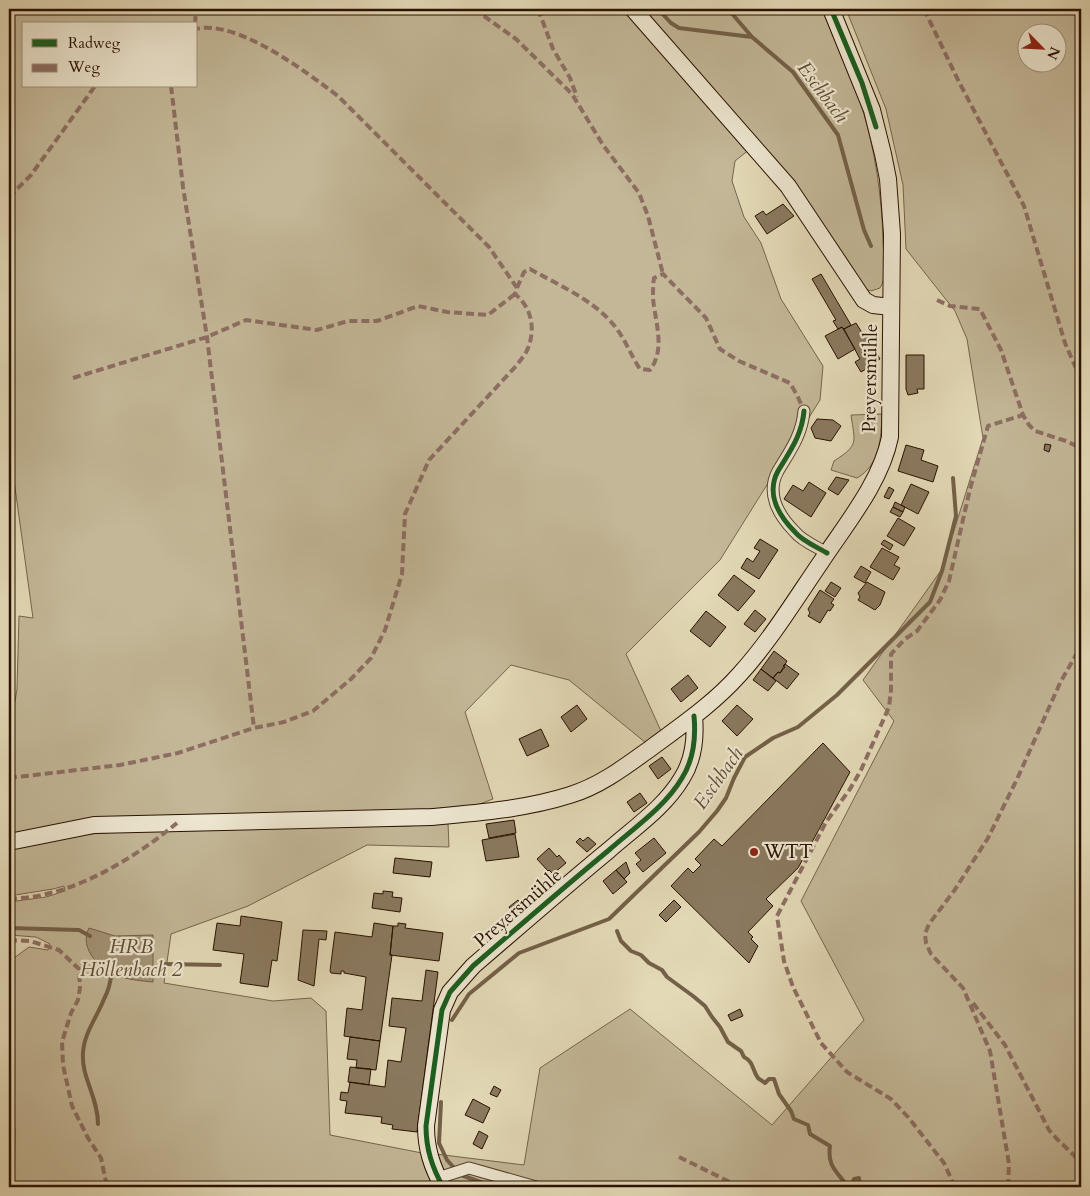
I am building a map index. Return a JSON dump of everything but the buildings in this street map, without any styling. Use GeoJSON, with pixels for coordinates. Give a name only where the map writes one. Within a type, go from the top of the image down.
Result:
{"type":"FeatureCollection","features":[{"type":"Feature","properties":{"kind":"main road"},"geometry":{"type":"LineString","coordinates":[[634,9],[788,186],[864,300],[873,305],[891,307]]}},
{"type":"Feature","properties":{"kind":"main road","name":"Preyersmühle"},"geometry":{"type":"LineString","coordinates":[[9,842],[94,825],[432,817],[497,810],[571,795],[615,774],[694,716],[738,676],[793,604],[868,491],[887,451],[891,428],[891,213],[885,163],[868,99],[830,9]]}},
{"type":"Feature","properties":{"kind":"main road","name":"Preyersmühle"},"geometry":{"type":"LineString","coordinates":[[443,1180],[429,1156],[426,1134],[442,1010],[450,992],[473,966],[640,823],[671,794],[683,778],[692,755],[695,739],[694,716]]}},
{"type":"Feature","properties":{"kind":"street"},"geometry":{"type":"LineString","coordinates":[[804,411],[796,442],[777,473],[772,488],[772,499],[795,533],[827,553]]}},
{"type":"Feature","properties":{"kind":"street"},"geometry":{"type":"LineString","coordinates":[[443,1180],[469,1168],[536,1187]]}},
{"type":"Feature","properties":{"kind":"shaded area"},"geometry":{"type":"Polygon","coordinates":[[[9,9],[627,9],[750,149],[735,161],[732,181],[744,217],[761,243],[781,299],[823,366],[820,400],[720,560],[626,654],[661,731],[646,743],[569,680],[511,665],[465,712],[493,799],[464,810],[9,835],[9,713],[13,713],[17,689],[19,616],[33,618],[9,444],[9,9]]]}},
{"type":"Feature","properties":{"kind":"shaded area"},"geometry":{"type":"Polygon","coordinates":[[[640,9],[822,9],[857,92],[874,156],[885,260],[884,278],[880,288],[871,291],[863,288],[778,162],[640,9]]]}},
{"type":"Feature","properties":{"kind":"shaded area"},"geometry":{"type":"Polygon","coordinates":[[[846,9],[1081,9],[1081,1187],[449,1187],[436,1154],[524,1165],[540,1068],[630,1009],[772,1125],[864,1020],[801,901],[894,721],[863,680],[942,569],[983,438],[967,339],[955,311],[906,249],[903,185],[886,109],[846,9]]]}},
{"type":"Feature","properties":{"kind":"shaded area"},"geometry":{"type":"Polygon","coordinates":[[[882,414],[878,450],[865,473],[857,478],[831,470],[834,461],[848,451],[853,442],[854,432],[851,415],[882,414]]]}},
{"type":"Feature","properties":{"kind":"shaded area"},"geometry":{"type":"Polygon","coordinates":[[[448,823],[449,847],[367,845],[248,906],[171,934],[164,983],[273,1001],[311,998],[326,1011],[330,1135],[422,1153],[437,1187],[14,1187],[15,1131],[11,1093],[10,961],[29,947],[48,950],[50,944],[36,937],[9,935],[9,902],[46,897],[65,891],[64,886],[9,896],[9,850],[90,834],[146,830],[409,826],[448,823]]]}},
{"type":"Feature","properties":{"kind":"water","name":"HRB Höllenbach 2"},"geometry":{"type":"Polygon","coordinates":[[[89,928],[115,936],[153,935],[153,982],[121,977],[106,970],[93,958],[89,951],[86,936],[89,928]]]}},
{"type":"Feature","properties":{"kind":"waterway","name":"Eschbach"},"geometry":{"type":"LineString","coordinates":[[658,9],[671,23],[679,28],[752,37],[793,72],[838,135],[864,230],[871,246]]}},
{"type":"Feature","properties":{"kind":"waterway"},"geometry":{"type":"LineString","coordinates":[[728,9],[752,37]]}},
{"type":"Feature","properties":{"kind":"waterway","name":"Eschbach"},"geometry":{"type":"LineString","coordinates":[[452,1020],[469,994],[519,953],[609,919],[699,832],[717,811],[726,798],[745,757],[773,738],[798,727],[837,695],[930,602],[942,571],[956,516],[953,478]]}},
{"type":"Feature","properties":{"kind":"waterway"},"geometry":{"type":"LineString","coordinates":[[9,928],[79,930],[90,936]]}},
{"type":"Feature","properties":{"kind":"waterway"},"geometry":{"type":"LineString","coordinates":[[617,931],[621,941],[631,951],[641,955],[649,963],[662,970],[667,977],[705,1006],[728,1042],[741,1051],[744,1057],[750,1061],[758,1078],[765,1083],[769,1079],[774,1079],[779,1094],[791,1111],[794,1119],[808,1125],[810,1134],[830,1146],[831,1164],[848,1187]]}},
{"type":"Feature","properties":{"kind":"waterway"},"geometry":{"type":"LineString","coordinates":[[164,964],[220,965]]}},
{"type":"Feature","properties":{"kind":"waterway"},"geometry":{"type":"LineString","coordinates":[[98,1124],[95,1105],[84,1070],[83,1053],[88,1032],[107,992],[112,970]]}},
{"type":"Feature","properties":{"kind":"waterway","name":"Eschbach"},"geometry":{"type":"LineString","coordinates":[[441,1102],[439,1143],[447,1160],[456,1170]]}},
{"type":"Feature","properties":{"kind":"waterway","name":"Eschbach"},"geometry":{"type":"LineString","coordinates":[[461,1175],[494,1187]]}},
{"type":"Feature","properties":{"kind":"waterway"},"geometry":{"type":"LineString","coordinates":[[851,1187],[854,1179],[859,1178],[860,1187]]}},
{"type":"Feature","properties":{"kind":"marked path"},"geometry":{"type":"LineString","coordinates":[[195,22],[196,9]]}},
{"type":"Feature","properties":{"kind":"marked path"},"geometry":{"type":"LineString","coordinates":[[474,9],[516,39],[572,94],[603,145],[639,193],[648,216],[663,274]]}},
{"type":"Feature","properties":{"kind":"marked path"},"geometry":{"type":"LineString","coordinates":[[538,9],[553,49],[570,78],[577,97]]}},
{"type":"Feature","properties":{"kind":"marked path"},"geometry":{"type":"LineString","coordinates":[[924,9],[958,80],[1024,206],[1065,343],[1081,375]]}},
{"type":"Feature","properties":{"kind":"marked path"},"geometry":{"type":"LineString","coordinates":[[9,778],[120,765],[178,753],[254,728],[284,722],[313,711],[351,679],[371,658],[385,630],[402,574],[405,514],[429,460],[517,365],[526,352],[532,333],[532,326],[525,305],[515,294],[517,288],[489,247],[338,96],[290,62],[251,39],[213,28],[198,29]]}},
{"type":"Feature","properties":{"kind":"marked path"},"geometry":{"type":"LineString","coordinates":[[9,197],[31,175],[94,88]]}},
{"type":"Feature","properties":{"kind":"marked path"},"geometry":{"type":"LineString","coordinates":[[171,88],[183,187],[207,337],[254,728]]}},
{"type":"Feature","properties":{"kind":"marked path"},"geometry":{"type":"LineString","coordinates":[[517,288],[524,272],[530,269],[590,303],[611,321],[640,369],[650,370],[655,362],[659,344],[653,298],[654,278],[663,274],[706,318],[720,349],[739,361],[790,383],[804,411]]}},
{"type":"Feature","properties":{"kind":"marked path"},"geometry":{"type":"LineString","coordinates":[[73,378],[207,337],[246,320],[317,330],[348,321],[377,321],[418,306],[447,312],[488,315],[515,294]]}},
{"type":"Feature","properties":{"kind":"marked path"},"geometry":{"type":"LineString","coordinates":[[937,300],[950,306],[980,309],[1001,350],[1023,415],[1029,425],[1035,431],[1081,448]]}},
{"type":"Feature","properties":{"kind":"marked path"},"geometry":{"type":"LineString","coordinates":[[955,1187],[944,1163],[908,1117],[891,1099],[847,1072],[821,1043],[793,987],[784,961],[777,916],[826,822],[861,770],[889,707],[891,654],[905,639],[917,631],[940,600],[949,581],[970,489],[988,426],[1023,415]]}},
{"type":"Feature","properties":{"kind":"marked path"},"geometry":{"type":"LineString","coordinates":[[1008,1187],[1009,1164],[990,1051],[963,988],[931,954],[926,943],[925,934],[929,924],[954,891],[988,838],[1018,777],[1060,683],[1081,646]]}},
{"type":"Feature","properties":{"kind":"marked path"},"geometry":{"type":"LineString","coordinates":[[9,899],[45,894],[84,882],[117,865],[149,845],[177,823]]}},
{"type":"Feature","properties":{"kind":"marked path"},"geometry":{"type":"LineString","coordinates":[[9,940],[30,941],[59,950],[79,969],[80,988],[78,1000],[71,1013],[62,1042],[63,1065],[72,1106],[88,1138],[101,1158],[106,1182],[104,1187]]}},
{"type":"Feature","properties":{"kind":"marked path"},"geometry":{"type":"LineString","coordinates":[[973,1003],[1005,1045],[1049,1130],[1081,1162]]}},
{"type":"Feature","properties":{"kind":"marked path"},"geometry":{"type":"LineString","coordinates":[[9,1126],[9,1132]]}},
{"type":"Feature","properties":{"kind":"marked path"},"geometry":{"type":"LineString","coordinates":[[679,1157],[740,1187]]}},
{"type":"Feature","properties":{"kind":"cycle path"},"geometry":{"type":"LineString","coordinates":[[831,9],[862,83],[876,127]]}},
{"type":"Feature","properties":{"kind":"cycle path"},"geometry":{"type":"LineString","coordinates":[[804,411],[801,428],[775,479],[774,495],[783,518],[798,535],[827,553]]}},
{"type":"Feature","properties":{"kind":"cycle path"},"geometry":{"type":"LineString","coordinates":[[443,1187],[430,1158],[426,1126],[442,1010],[450,992],[473,966],[639,825],[675,789],[686,771],[692,756],[695,732],[694,716]]}},
{"type":"Feature","properties":{"kind":"place","name":"WTT"},"geometry":{"type":"Point","coordinates":[754,852]}}]}
